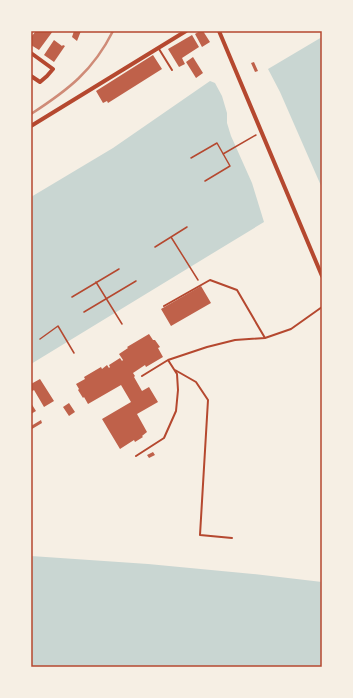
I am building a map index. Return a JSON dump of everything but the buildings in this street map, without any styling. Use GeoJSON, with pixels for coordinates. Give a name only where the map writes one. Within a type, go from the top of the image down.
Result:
{"type":"FeatureCollection","features":[{"type":"Feature","properties":{"kind":"street"},"geometry":{"type":"LineString","coordinates":[[31,126],[186,31]]}},
{"type":"Feature","properties":{"kind":"street"},"geometry":{"type":"LineString","coordinates":[[219,31],[322,276]]}},
{"type":"Feature","properties":{"kind":"street"},"geometry":{"type":"LineString","coordinates":[[31,53],[53,69],[40,82],[31,76]]}},
{"type":"Feature","properties":{"kind":"lane"},"geometry":{"type":"LineString","coordinates":[[158,48],[172,70]]}},
{"type":"Feature","properties":{"kind":"lane"},"geometry":{"type":"LineString","coordinates":[[164,306],[210,280],[237,290],[266,338]]}},
{"type":"Feature","properties":{"kind":"lane"},"geometry":{"type":"LineString","coordinates":[[142,376],[168,360],[207,347],[235,340],[266,338],[290,328],[322,307]]}},
{"type":"Feature","properties":{"kind":"lane"},"geometry":{"type":"LineString","coordinates":[[136,456],[164,438],[176,411],[178,390],[177,374],[168,360]]}},
{"type":"Feature","properties":{"kind":"lane"},"geometry":{"type":"LineString","coordinates":[[174,369],[196,382],[208,400],[200,535],[232,538]]}},
{"type":"Feature","properties":{"kind":"path"},"geometry":{"type":"LineString","coordinates":[[223,154],[262,132]]}},
{"type":"Feature","properties":{"kind":"path"},"geometry":{"type":"LineString","coordinates":[[191,158],[216,143],[223,154],[230,166],[205,181]]}},
{"type":"Feature","properties":{"kind":"path"},"geometry":{"type":"LineString","coordinates":[[155,247],[187,227]]}},
{"type":"Feature","properties":{"kind":"path"},"geometry":{"type":"LineString","coordinates":[[171,237],[198,280]]}},
{"type":"Feature","properties":{"kind":"path"},"geometry":{"type":"LineString","coordinates":[[72,297],[119,269]]}},
{"type":"Feature","properties":{"kind":"path"},"geometry":{"type":"LineString","coordinates":[[84,312],[136,281]]}},
{"type":"Feature","properties":{"kind":"path"},"geometry":{"type":"LineString","coordinates":[[96,282],[122,324]]}},
{"type":"Feature","properties":{"kind":"path"},"geometry":{"type":"LineString","coordinates":[[40,339],[58,326],[74,353]]}},
{"type":"Feature","properties":{"kind":"shaded area"},"geometry":{"type":"Polygon","coordinates":[[[322,37],[322,188],[280,92],[268,69],[322,37]]]}},
{"type":"Feature","properties":{"kind":"shaded area"},"geometry":{"type":"Polygon","coordinates":[[[210,81],[215,83],[222,96],[231,136],[252,183],[264,222],[31,364],[31,197],[113,148],[210,81]]]}},
{"type":"Feature","properties":{"kind":"shaded area"},"geometry":{"type":"Polygon","coordinates":[[[31,556],[148,564],[322,582],[322,667],[31,667],[31,556]]]}},
{"type":"Feature","properties":{"kind":"railway"},"geometry":{"type":"LineString","coordinates":[[31,114],[57,97],[88,69],[113,31]]}}]}
